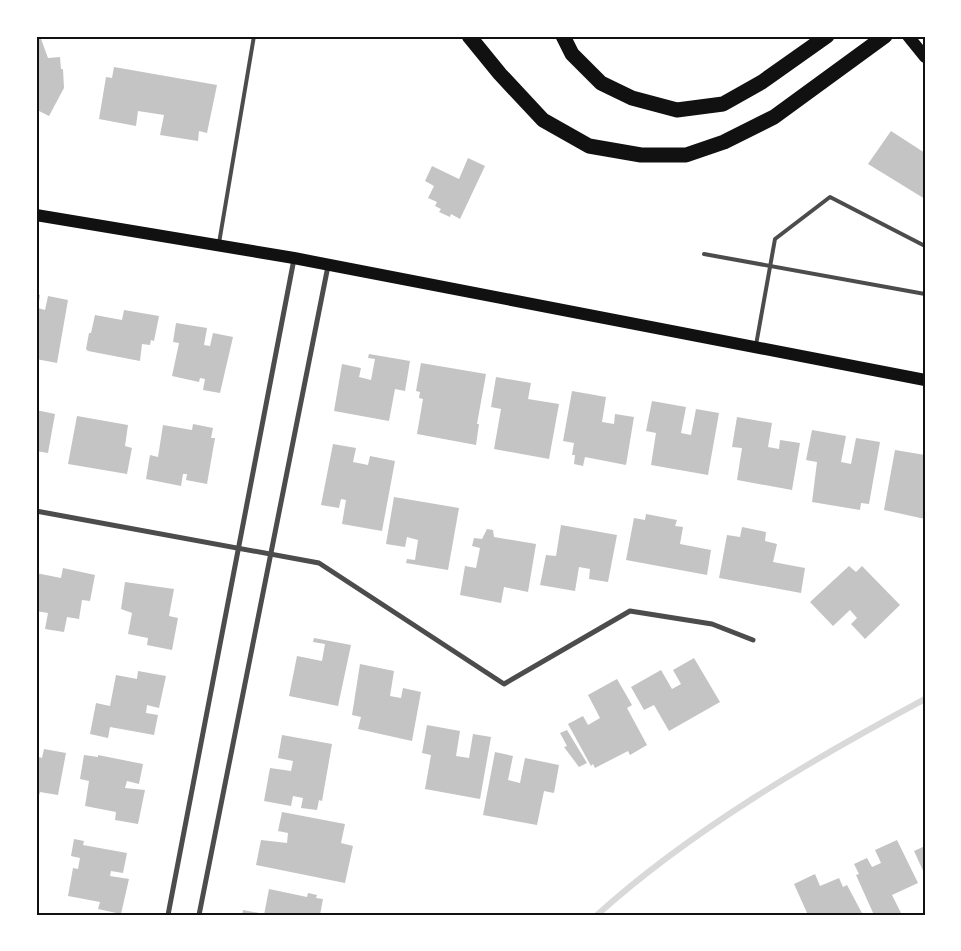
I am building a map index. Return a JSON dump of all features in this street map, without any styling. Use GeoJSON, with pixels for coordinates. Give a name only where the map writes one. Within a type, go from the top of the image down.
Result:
{"type":"FeatureCollection","features":[{"type":"Feature","properties":{"kind":"highway"},"geometry":{"type":"LineString","coordinates":[[469,36],[500,74],[543,120],[589,146],[641,155],[686,155],[724,142],[774,117],[885,36]]}},
{"type":"Feature","properties":{"kind":"highway"},"geometry":{"type":"LineString","coordinates":[[563,36],[572,54],[601,83],[632,98],[677,110],[723,104],[762,82],[827,36]]}},
{"type":"Feature","properties":{"kind":"main road"},"geometry":{"type":"LineString","coordinates":[[908,36],[925,57]]}},
{"type":"Feature","properties":{"kind":"main road"},"geometry":{"type":"LineString","coordinates":[[36,215],[294,258],[925,380]]}},
{"type":"Feature","properties":{"kind":"street"},"geometry":{"type":"LineString","coordinates":[[168,915],[294,258]]}},
{"type":"Feature","properties":{"kind":"street"},"geometry":{"type":"LineString","coordinates":[[199,915],[328,266]]}},
{"type":"Feature","properties":{"kind":"street"},"geometry":{"type":"LineString","coordinates":[[36,511],[319,563],[504,684],[630,611],[712,624],[753,640]]}},
{"type":"Feature","properties":{"kind":"lane"},"geometry":{"type":"LineString","coordinates":[[218,246],[254,36]]}},
{"type":"Feature","properties":{"kind":"lane"},"geometry":{"type":"LineString","coordinates":[[756,348],[775,239],[830,197],[925,246]]}},
{"type":"Feature","properties":{"kind":"lane"},"geometry":{"type":"LineString","coordinates":[[704,254],[925,294]]}},
{"type":"Feature","properties":{"kind":"building"},"geometry":{"type":"Polygon","coordinates":[[[36,36],[40,36],[48,58],[60,57],[61,69],[63,69],[64,88],[49,116],[39,111],[36,114],[36,36]]]}},
{"type":"Feature","properties":{"kind":"building"},"geometry":{"type":"Polygon","coordinates":[[[114,67],[217,85],[207,133],[199,131],[198,141],[160,135],[164,115],[138,111],[136,126],[99,119],[106,77],[112,78],[114,67]]]}},
{"type":"Feature","properties":{"kind":"building"},"geometry":{"type":"Polygon","coordinates":[[[891,131],[925,153],[925,199],[868,164],[891,131]]]}},
{"type":"Feature","properties":{"kind":"building"},"geometry":{"type":"Polygon","coordinates":[[[468,158],[485,166],[460,219],[451,214],[450,217],[439,212],[441,209],[435,206],[437,202],[428,198],[434,186],[425,181],[432,166],[459,179],[468,158]]]}},
{"type":"Feature","properties":{"kind":"building"},"geometry":{"type":"Polygon","coordinates":[[[36,294],[40,295],[38,308],[45,310],[48,296],[68,300],[57,363],[36,359],[36,294]]]}},
{"type":"Feature","properties":{"kind":"building"},"geometry":{"type":"Polygon","coordinates":[[[124,310],[159,316],[154,341],[151,340],[150,345],[142,344],[140,361],[88,351],[86,349],[89,333],[91,333],[95,315],[122,320],[124,310]]]}},
{"type":"Feature","properties":{"kind":"building"},"geometry":{"type":"Polygon","coordinates":[[[176,323],[207,328],[204,345],[210,346],[213,333],[233,337],[220,393],[203,390],[205,379],[200,378],[199,382],[172,376],[179,343],[173,342],[176,323]]]}},
{"type":"Feature","properties":{"kind":"building"},"geometry":{"type":"Polygon","coordinates":[[[369,354],[410,361],[405,391],[395,389],[389,421],[334,411],[342,364],[361,368],[359,377],[371,380],[375,359],[368,358],[369,354]]]}},
{"type":"Feature","properties":{"kind":"building"},"geometry":{"type":"Polygon","coordinates":[[[421,363],[486,374],[477,424],[479,424],[476,445],[417,434],[423,399],[419,398],[420,392],[416,391],[421,363]]]}},
{"type":"Feature","properties":{"kind":"building"},"geometry":{"type":"Polygon","coordinates":[[[496,377],[531,383],[528,399],[559,404],[549,459],[494,449],[501,409],[491,407],[496,377]]]}},
{"type":"Feature","properties":{"kind":"building"},"geometry":{"type":"Polygon","coordinates":[[[572,391],[606,397],[602,422],[614,424],[615,414],[634,417],[626,465],[585,457],[583,466],[574,464],[575,455],[572,455],[574,443],[563,441],[572,391]]]}},
{"type":"Feature","properties":{"kind":"building"},"geometry":{"type":"Polygon","coordinates":[[[652,401],[686,407],[681,433],[691,435],[696,409],[719,413],[708,475],[651,465],[656,433],[646,431],[652,401]]]}},
{"type":"Feature","properties":{"kind":"building"},"geometry":{"type":"Polygon","coordinates":[[[36,410],[55,414],[48,453],[36,451],[36,410]]]}},
{"type":"Feature","properties":{"kind":"building"},"geometry":{"type":"Polygon","coordinates":[[[77,416],[128,425],[125,446],[132,448],[127,474],[68,464],[77,416]]]}},
{"type":"Feature","properties":{"kind":"building"},"geometry":{"type":"Polygon","coordinates":[[[737,417],[772,423],[768,447],[779,449],[780,440],[800,443],[792,490],[737,480],[742,448],[732,447],[737,417]]]}},
{"type":"Feature","properties":{"kind":"building"},"geometry":{"type":"Polygon","coordinates":[[[193,424],[213,428],[211,438],[215,438],[207,484],[186,480],[187,474],[183,474],[181,486],[146,479],[150,455],[158,457],[163,425],[192,430],[193,424]]]}},
{"type":"Feature","properties":{"kind":"building"},"geometry":{"type":"Polygon","coordinates":[[[812,430],[846,436],[841,462],[851,464],[856,438],[880,442],[869,504],[861,503],[860,510],[812,502],[817,462],[806,460],[812,430]]]}},
{"type":"Feature","properties":{"kind":"building"},"geometry":{"type":"Polygon","coordinates":[[[333,444],[356,448],[353,462],[368,465],[370,456],[395,461],[382,531],[342,524],[346,500],[341,499],[339,508],[321,505],[333,444]]]}},
{"type":"Feature","properties":{"kind":"building"},"geometry":{"type":"Polygon","coordinates":[[[895,450],[925,455],[925,519],[884,510],[895,450]]]}},
{"type":"Feature","properties":{"kind":"building"},"geometry":{"type":"Polygon","coordinates":[[[394,497],[459,508],[448,570],[406,563],[407,559],[415,560],[418,540],[407,537],[405,547],[386,544],[394,497]]]}},
{"type":"Feature","properties":{"kind":"building"},"geometry":{"type":"Polygon","coordinates":[[[646,514],[677,520],[675,526],[683,527],[680,544],[711,550],[707,575],[626,560],[634,518],[645,520],[646,514]]]}},
{"type":"Feature","properties":{"kind":"building"},"geometry":{"type":"Polygon","coordinates":[[[561,525],[617,535],[608,582],[589,579],[590,569],[579,567],[575,591],[540,585],[546,555],[556,556],[561,525]]]}},
{"type":"Feature","properties":{"kind":"building"},"geometry":{"type":"Polygon","coordinates":[[[742,527],[766,532],[765,541],[777,544],[773,562],[805,568],[801,593],[719,578],[727,535],[740,537],[742,527]]]}},
{"type":"Feature","properties":{"kind":"building"},"geometry":{"type":"Polygon","coordinates":[[[487,529],[493,530],[494,537],[536,544],[528,592],[504,587],[501,603],[460,595],[465,566],[476,568],[480,548],[472,546],[474,538],[482,539],[487,529]]]}},
{"type":"Feature","properties":{"kind":"building"},"geometry":{"type":"Polygon","coordinates":[[[849,566],[856,572],[862,566],[900,605],[865,639],[851,624],[857,618],[850,610],[833,626],[810,602],[849,566]]]}},
{"type":"Feature","properties":{"kind":"building"},"geometry":{"type":"Polygon","coordinates":[[[63,568],[95,575],[90,601],[82,600],[79,619],[67,617],[64,632],[45,629],[48,613],[36,611],[36,573],[61,578],[63,568]]]}},
{"type":"Feature","properties":{"kind":"building"},"geometry":{"type":"Polygon","coordinates":[[[125,582],[174,589],[169,616],[178,618],[172,650],[147,645],[148,638],[128,634],[132,613],[121,609],[125,582]]]}},
{"type":"Feature","properties":{"kind":"building"},"geometry":{"type":"Polygon","coordinates":[[[314,638],[351,645],[338,706],[289,696],[297,656],[322,661],[325,644],[313,642],[314,638]]]}},
{"type":"Feature","properties":{"kind":"building"},"geometry":{"type":"Polygon","coordinates":[[[694,658],[720,702],[669,731],[654,705],[644,710],[631,687],[661,670],[672,689],[681,684],[673,670],[694,658]]]}},
{"type":"Feature","properties":{"kind":"building"},"geometry":{"type":"Polygon","coordinates":[[[360,664],[394,671],[390,696],[401,698],[403,688],[421,692],[412,741],[358,729],[361,717],[352,715],[360,664]]]}},
{"type":"Feature","properties":{"kind":"building"},"geometry":{"type":"Polygon","coordinates":[[[138,671],[166,676],[159,708],[147,705],[146,713],[158,715],[154,735],[110,727],[108,738],[90,734],[96,703],[110,706],[116,675],[137,679],[138,671]]]}},
{"type":"Feature","properties":{"kind":"building"},"geometry":{"type":"Polygon","coordinates":[[[617,679],[632,705],[627,708],[647,745],[630,755],[628,751],[595,768],[593,764],[591,766],[568,724],[583,716],[588,725],[600,718],[588,695],[617,679]]]}},
{"type":"Feature","properties":{"kind":"building"},"geometry":{"type":"Polygon","coordinates":[[[427,725],[460,731],[456,756],[469,758],[473,734],[491,737],[480,799],[425,789],[431,755],[422,753],[427,725]]]}},
{"type":"Feature","properties":{"kind":"building"},"geometry":{"type":"Polygon","coordinates":[[[567,730],[587,763],[579,767],[564,747],[567,746],[560,733],[567,730]]]}},
{"type":"Feature","properties":{"kind":"building"},"geometry":{"type":"Polygon","coordinates":[[[282,735],[332,744],[322,801],[319,800],[317,810],[301,808],[303,798],[293,796],[291,806],[264,801],[270,768],[291,771],[293,761],[278,758],[282,735]]]}},
{"type":"Feature","properties":{"kind":"building"},"geometry":{"type":"Polygon","coordinates":[[[44,749],[66,753],[58,795],[40,792],[36,806],[36,756],[42,758],[44,749]]]}},
{"type":"Feature","properties":{"kind":"building"},"geometry":{"type":"Polygon","coordinates":[[[495,752],[513,756],[508,780],[520,783],[525,758],[559,765],[554,793],[544,791],[537,825],[483,815],[495,752]]]}},
{"type":"Feature","properties":{"kind":"building"},"geometry":{"type":"Polygon","coordinates":[[[84,755],[98,757],[98,755],[143,764],[139,784],[127,781],[125,788],[145,790],[138,824],[115,820],[116,812],[85,806],[89,781],[80,779],[84,755]]]}},
{"type":"Feature","properties":{"kind":"building"},"geometry":{"type":"Polygon","coordinates":[[[282,812],[345,824],[341,843],[353,846],[345,883],[256,865],[261,840],[287,843],[288,833],[278,831],[282,812]]]}},
{"type":"Feature","properties":{"kind":"building"},"geometry":{"type":"Polygon","coordinates":[[[74,839],[84,841],[83,845],[127,853],[123,873],[111,871],[110,876],[129,879],[121,914],[98,909],[100,902],[68,896],[73,868],[78,869],[80,858],[71,856],[74,839]]]}},
{"type":"Feature","properties":{"kind":"building"},"geometry":{"type":"Polygon","coordinates":[[[897,840],[918,883],[892,895],[902,915],[874,915],[856,875],[859,874],[854,864],[867,858],[872,867],[881,863],[875,850],[897,840]]]}},
{"type":"Feature","properties":{"kind":"building"},"geometry":{"type":"Polygon","coordinates":[[[925,846],[925,875],[914,851],[925,846]]]}},
{"type":"Feature","properties":{"kind":"building"},"geometry":{"type":"Polygon","coordinates":[[[815,874],[820,886],[839,878],[843,887],[847,885],[863,915],[808,915],[794,884],[815,874]]]}},
{"type":"Feature","properties":{"kind":"building"},"geometry":{"type":"Polygon","coordinates":[[[269,889],[307,897],[308,893],[317,895],[316,898],[323,899],[320,915],[264,915],[269,889]]]}},
{"type":"Feature","properties":{"kind":"building"},"geometry":{"type":"Polygon","coordinates":[[[243,910],[264,914],[264,915],[242,915],[243,910]]]}},
{"type":"Feature","properties":{"kind":"waterway"},"geometry":{"type":"LineString","coordinates":[[597,915],[633,884],[713,825],[797,771],[925,699]]}}]}
